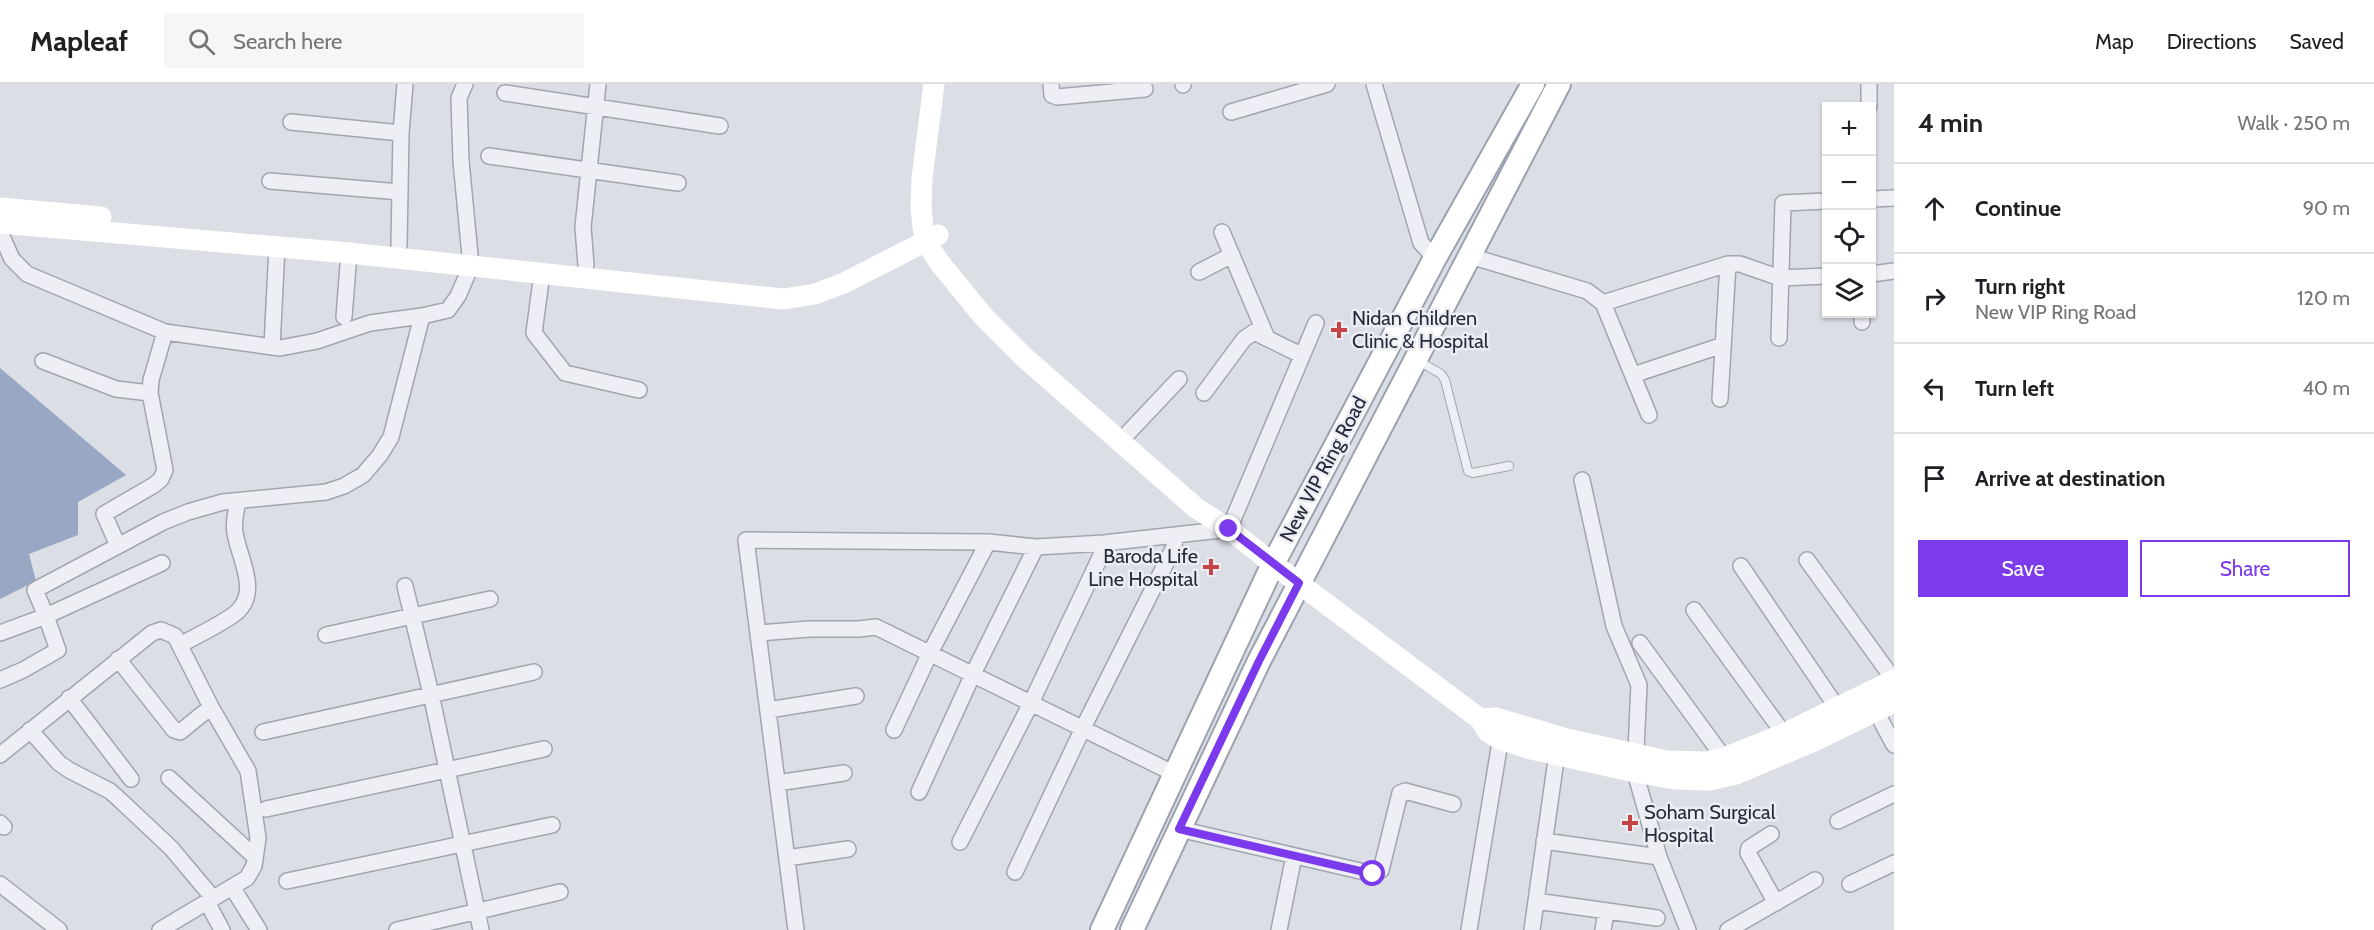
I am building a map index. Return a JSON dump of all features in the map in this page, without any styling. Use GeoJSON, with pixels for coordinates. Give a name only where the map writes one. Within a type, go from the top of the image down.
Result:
{"type":"FeatureCollection","features":[{"type":"Feature","properties":{"kind":"main road","name":"New VIP Ring Road"},"geometry":{"type":"LineString","coordinates":[[1102,930],[1273,564],[1435,258],[1533,84]]}},
{"type":"Feature","properties":{"kind":"main road","name":"New VIP Ring Road"},"geometry":{"type":"LineString","coordinates":[[1132,930],[1259,661],[1559,84]]}},
{"type":"Feature","properties":{"kind":"street"},"geometry":{"type":"LineString","coordinates":[[399,245],[401,133],[405,84]]}},
{"type":"Feature","properties":{"kind":"street"},"geometry":{"type":"LineString","coordinates":[[2,224],[12,259],[27,274],[165,333],[280,348],[317,341],[370,323],[448,310],[458,296],[471,259],[460,140],[459,98],[465,84]]}},
{"type":"Feature","properties":{"kind":"street"},"geometry":{"type":"LineString","coordinates":[[586,265],[583,227],[598,84]]}},
{"type":"Feature","properties":{"kind":"street"},"geometry":{"type":"LineString","coordinates":[[934,84],[922,178],[921,206],[939,262],[983,316],[1025,358],[1196,508],[1229,529],[1480,718],[1488,732],[1502,730],[1531,749],[1559,746],[1636,763],[1674,779],[1710,780],[1736,774],[1812,742],[1879,702],[1894,680],[1807,560]]}},
{"type":"Feature","properties":{"kind":"street"},"geometry":{"type":"LineString","coordinates":[[945,84],[934,167],[931,232],[992,308],[1032,349],[1204,500],[1229,529]]}},
{"type":"Feature","properties":{"kind":"street"},"geometry":{"type":"LineString","coordinates":[[1051,84],[1052,95],[1057,97],[1145,89]]}},
{"type":"Feature","properties":{"kind":"street"},"geometry":{"type":"LineString","coordinates":[[1231,112],[1327,84]]}},
{"type":"Feature","properties":{"kind":"street"},"geometry":{"type":"LineString","coordinates":[[1374,84],[1421,243],[1435,258]]}},
{"type":"Feature","properties":{"kind":"street"},"geometry":{"type":"LineString","coordinates":[[1869,84],[1869,102]]}},
{"type":"Feature","properties":{"kind":"street"},"geometry":{"type":"LineString","coordinates":[[506,93],[720,126]]}},
{"type":"Feature","properties":{"kind":"street"},"geometry":{"type":"LineString","coordinates":[[291,122],[401,133]]}},
{"type":"Feature","properties":{"kind":"street"},"geometry":{"type":"LineString","coordinates":[[489,156],[587,172],[678,183]]}},
{"type":"Feature","properties":{"kind":"street"},"geometry":{"type":"LineString","coordinates":[[270,181],[400,192]]}},
{"type":"Feature","properties":{"kind":"street"},"geometry":{"type":"LineString","coordinates":[[1876,199],[1894,198]]}},
{"type":"Feature","properties":{"kind":"street"},"geometry":{"type":"LineString","coordinates":[[1779,338],[1783,203],[1822,201]]}},
{"type":"Feature","properties":{"kind":"street"},"geometry":{"type":"LineString","coordinates":[[2,224],[349,253],[586,265],[782,286],[809,283],[931,232]]}},
{"type":"Feature","properties":{"kind":"street"},"geometry":{"type":"LineString","coordinates":[[2,224],[399,245],[542,273],[783,299],[815,294],[844,283],[931,232]]}},
{"type":"Feature","properties":{"kind":"street"},"geometry":{"type":"LineString","coordinates":[[1222,232],[1267,338]]}},
{"type":"Feature","properties":{"kind":"street"},"geometry":{"type":"LineString","coordinates":[[272,347],[277,246]]}},
{"type":"Feature","properties":{"kind":"street"},"geometry":{"type":"LineString","coordinates":[[344,317],[349,253]]}},
{"type":"Feature","properties":{"kind":"street"},"geometry":{"type":"LineString","coordinates":[[1200,272],[1232,255]]}},
{"type":"Feature","properties":{"kind":"street"},"geometry":{"type":"LineString","coordinates":[[1470,256],[1587,291],[1603,303],[1649,415]]}},
{"type":"Feature","properties":{"kind":"street"},"geometry":{"type":"LineString","coordinates":[[1603,303],[1728,264],[1740,264],[1780,278],[1822,276]]}},
{"type":"Feature","properties":{"kind":"street"},"geometry":{"type":"LineString","coordinates":[[1720,399],[1728,264]]}},
{"type":"Feature","properties":{"kind":"street"},"geometry":{"type":"LineString","coordinates":[[1876,273],[1894,271]]}},
{"type":"Feature","properties":{"kind":"street"},"geometry":{"type":"LineString","coordinates":[[542,273],[534,333],[565,373],[639,390]]}},
{"type":"Feature","properties":{"kind":"street"},"geometry":{"type":"LineString","coordinates":[[0,680],[58,650],[35,590],[163,522],[188,512],[223,502],[326,492],[344,486],[363,475],[380,455],[391,436],[422,316]]}},
{"type":"Feature","properties":{"kind":"street"},"geometry":{"type":"LineString","coordinates":[[1229,529],[1316,323]]}},
{"type":"Feature","properties":{"kind":"street"},"geometry":{"type":"LineString","coordinates":[[1204,393],[1248,334],[1254,332],[1301,355]]}},
{"type":"Feature","properties":{"kind":"street"},"geometry":{"type":"LineString","coordinates":[[118,546],[104,514],[161,479],[165,470],[150,393],[151,380],[165,333]]}},
{"type":"Feature","properties":{"kind":"street"},"geometry":{"type":"LineString","coordinates":[[1633,375],[1723,345]]}},
{"type":"Feature","properties":{"kind":"street"},"geometry":{"type":"LineString","coordinates":[[43,360],[116,389],[150,393]]}},
{"type":"Feature","properties":{"kind":"street"},"geometry":{"type":"LineString","coordinates":[[1128,433],[1179,379]]}},
{"type":"Feature","properties":{"kind":"street"},"geometry":{"type":"LineString","coordinates":[[1582,480],[1614,626],[1639,685],[1636,763],[1659,857],[1688,930]]}},
{"type":"Feature","properties":{"kind":"street"},"geometry":{"type":"LineString","coordinates":[[180,645],[236,612],[246,600],[248,583],[235,532],[234,519],[238,501]]}},
{"type":"Feature","properties":{"kind":"street"},"geometry":{"type":"LineString","coordinates":[[796,930],[746,540],[988,542],[1036,547],[1104,543],[1229,529]]}},
{"type":"Feature","properties":{"kind":"street"},"geometry":{"type":"LineString","coordinates":[[1015,872],[1083,728],[1174,547],[1175,535]]}},
{"type":"Feature","properties":{"kind":"street"},"geometry":{"type":"LineString","coordinates":[[894,730],[930,653],[988,542]]}},
{"type":"Feature","properties":{"kind":"street"},"geometry":{"type":"LineString","coordinates":[[960,842],[1031,703],[1104,549],[1104,543]]}},
{"type":"Feature","properties":{"kind":"street"},"geometry":{"type":"LineString","coordinates":[[919,792],[973,674],[1036,547]]}},
{"type":"Feature","properties":{"kind":"street"},"geometry":{"type":"LineString","coordinates":[[0,633],[46,616],[162,563]]}},
{"type":"Feature","properties":{"kind":"street"},"geometry":{"type":"LineString","coordinates":[[1741,566],[1838,709]]}},
{"type":"Feature","properties":{"kind":"street"},"geometry":{"type":"LineString","coordinates":[[405,586],[431,694],[481,930]]}},
{"type":"Feature","properties":{"kind":"street"},"geometry":{"type":"LineString","coordinates":[[326,635],[490,599]]}},
{"type":"Feature","properties":{"kind":"street"},"geometry":{"type":"LineString","coordinates":[[1694,610],[1784,734]]}},
{"type":"Feature","properties":{"kind":"street"},"geometry":{"type":"LineString","coordinates":[[758,633],[808,628],[876,627],[1175,774]]}},
{"type":"Feature","properties":{"kind":"street"},"geometry":{"type":"LineString","coordinates":[[0,755],[152,633],[161,630],[175,636],[211,707],[248,771],[258,838],[254,866],[247,878],[159,930]]}},
{"type":"Feature","properties":{"kind":"street"},"geometry":{"type":"LineString","coordinates":[[1640,643],[1724,758]]}},
{"type":"Feature","properties":{"kind":"street"},"geometry":{"type":"LineString","coordinates":[[118,659],[174,730],[180,732],[211,707]]}},
{"type":"Feature","properties":{"kind":"street"},"geometry":{"type":"LineString","coordinates":[[263,732],[534,672]]}},
{"type":"Feature","properties":{"kind":"street"},"geometry":{"type":"LineString","coordinates":[[768,710],[856,696]]}},
{"type":"Feature","properties":{"kind":"street"},"geometry":{"type":"LineString","coordinates":[[69,698],[131,779]]}},
{"type":"Feature","properties":{"kind":"street"},"geometry":{"type":"LineString","coordinates":[[1636,763],[1706,762],[1724,758],[1838,709],[1879,702]]}},
{"type":"Feature","properties":{"kind":"street"},"geometry":{"type":"LineString","coordinates":[[1879,702],[1894,745]]}},
{"type":"Feature","properties":{"kind":"street"},"geometry":{"type":"LineString","coordinates":[[30,730],[58,763],[110,791],[179,856],[210,900],[222,930]]}},
{"type":"Feature","properties":{"kind":"street"},"geometry":{"type":"LineString","coordinates":[[1468,930],[1502,730]]}},
{"type":"Feature","properties":{"kind":"street"},"geometry":{"type":"LineString","coordinates":[[1532,930],[1559,746]]}},
{"type":"Feature","properties":{"kind":"street"},"geometry":{"type":"LineString","coordinates":[[266,809],[544,749]]}},
{"type":"Feature","properties":{"kind":"street"},"geometry":{"type":"LineString","coordinates":[[777,783],[844,773]]}},
{"type":"Feature","properties":{"kind":"street"},"geometry":{"type":"LineString","coordinates":[[169,778],[255,857]]}},
{"type":"Feature","properties":{"kind":"street"},"geometry":{"type":"LineString","coordinates":[[1179,829],[1373,874],[1381,870],[1400,793],[1406,791],[1453,804]]}},
{"type":"Feature","properties":{"kind":"street"},"geometry":{"type":"LineString","coordinates":[[1838,821],[1894,794]]}},
{"type":"Feature","properties":{"kind":"street"},"geometry":{"type":"LineString","coordinates":[[287,881],[552,825]]}},
{"type":"Feature","properties":{"kind":"street"},"geometry":{"type":"LineString","coordinates":[[1771,834],[1749,848],[1748,853],[1776,903]]}},
{"type":"Feature","properties":{"kind":"street"},"geometry":{"type":"LineString","coordinates":[[1544,841],[1659,857]]}},
{"type":"Feature","properties":{"kind":"street"},"geometry":{"type":"LineString","coordinates":[[787,858],[848,849]]}},
{"type":"Feature","properties":{"kind":"street"},"geometry":{"type":"LineString","coordinates":[[1279,930],[1294,856]]}},
{"type":"Feature","properties":{"kind":"street"},"geometry":{"type":"LineString","coordinates":[[1850,884],[1894,863]]}},
{"type":"Feature","properties":{"kind":"street"},"geometry":{"type":"LineString","coordinates":[[1728,930],[1815,880]]}},
{"type":"Feature","properties":{"kind":"street"},"geometry":{"type":"LineString","coordinates":[[0,884],[59,930]]}},
{"type":"Feature","properties":{"kind":"street"},"geometry":{"type":"LineString","coordinates":[[232,887],[259,930]]}},
{"type":"Feature","properties":{"kind":"street"},"geometry":{"type":"LineString","coordinates":[[397,930],[560,892]]}},
{"type":"Feature","properties":{"kind":"street"},"geometry":{"type":"LineString","coordinates":[[1536,901],[1657,918]]}},
{"type":"Feature","properties":{"kind":"street"},"geometry":{"type":"LineString","coordinates":[[1603,930],[1606,912]]}},
{"type":"Feature","properties":{"kind":"lane"},"geometry":{"type":"LineString","coordinates":[[1416,359],[1443,377],[1468,471],[1473,473],[1509,466]]}},
{"type":"Feature","properties":{"kind":"water"},"geometry":{"type":"Polygon","coordinates":[[[0,368],[126,475],[78,502],[78,535],[29,554],[36,581],[0,599],[0,368]]]}},
{"type":"Feature","properties":{"kind":"place","name":"Nidan Children Clinic & Hospital"},"geometry":{"type":"Point","coordinates":[1339,330]}},
{"type":"Feature","properties":{"kind":"place","name":"Baroda Life Line Hospital"},"geometry":{"type":"Point","coordinates":[1211,567]}},
{"type":"Feature","properties":{"kind":"place","name":"Soham Surgical Hospital"},"geometry":{"type":"Point","coordinates":[1630,823]}},
{"type":"Feature","properties":{"kind":"route"},"geometry":{"type":"LineString","coordinates":[[1229,529],[1299,583],[1179,829],[1373,874]]}}]}
